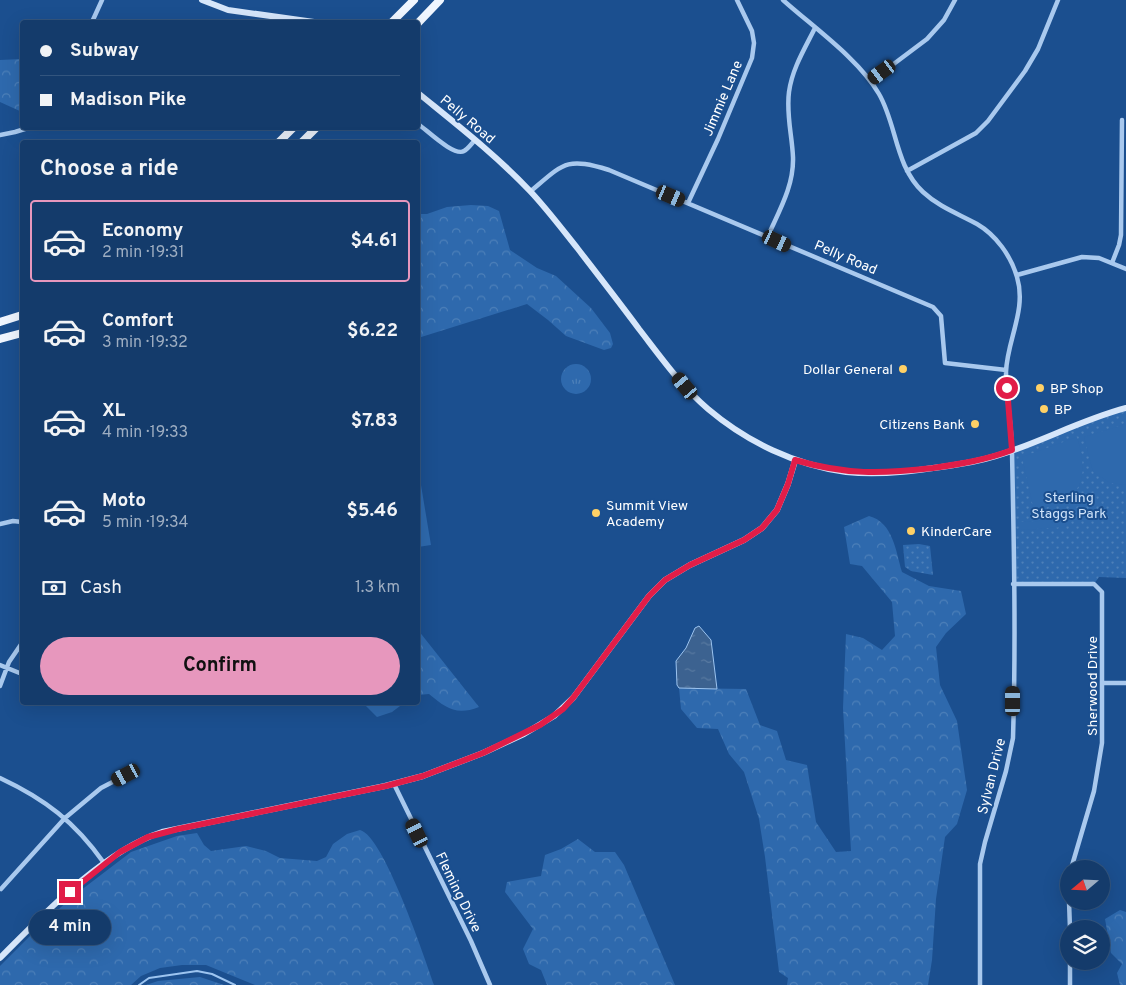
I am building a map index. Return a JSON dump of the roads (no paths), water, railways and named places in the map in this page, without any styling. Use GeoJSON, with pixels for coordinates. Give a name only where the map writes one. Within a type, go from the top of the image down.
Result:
{"type":"FeatureCollection","features":[{"type":"Feature","properties":{"kind":"main road"},"geometry":{"type":"LineString","coordinates":[[394,20],[414,0]]}},
{"type":"Feature","properties":{"kind":"main road"},"geometry":{"type":"LineString","coordinates":[[420,21],[440,0]]}},
{"type":"Feature","properties":{"kind":"main road"},"geometry":{"type":"LineString","coordinates":[[281,140],[291,130]]}},
{"type":"Feature","properties":{"kind":"main road"},"geometry":{"type":"LineString","coordinates":[[304,140],[314,130]]}},
{"type":"Feature","properties":{"kind":"main road"},"geometry":{"type":"LineString","coordinates":[[0,322],[20,316]]}},
{"type":"Feature","properties":{"kind":"main road"},"geometry":{"type":"LineString","coordinates":[[0,339],[20,333]]}},
{"type":"Feature","properties":{"kind":"street"},"geometry":{"type":"LineString","coordinates":[[93,20],[102,0]]}},
{"type":"Feature","properties":{"kind":"street"},"geometry":{"type":"LineString","coordinates":[[202,0],[228,10],[300,20]]}},
{"type":"Feature","properties":{"kind":"street","name":"Jimmie Lane"},"geometry":{"type":"LineString","coordinates":[[688,203],[718,139],[752,58],[754,43],[752,31],[737,0]]}},
{"type":"Feature","properties":{"kind":"street"},"geometry":{"type":"LineString","coordinates":[[783,0],[847,55],[871,81],[886,108],[907,171],[922,192],[932,200],[980,225],[1001,244],[1017,275],[1082,257],[1099,258],[1126,268]]}},
{"type":"Feature","properties":{"kind":"street"},"geometry":{"type":"LineString","coordinates":[[871,81],[927,39],[944,20],[955,0]]}},
{"type":"Feature","properties":{"kind":"street"},"geometry":{"type":"LineString","coordinates":[[907,171],[968,138],[988,121],[1034,56],[1058,0]]}},
{"type":"Feature","properties":{"kind":"street"},"geometry":{"type":"LineString","coordinates":[[768,236],[791,181],[793,157],[788,109],[791,80],[815,28]]}},
{"type":"Feature","properties":{"kind":"street","name":"Pelly Road"},"geometry":{"type":"LineString","coordinates":[[420,95],[476,140],[530,191],[556,169],[572,162],[587,163],[609,170],[933,307],[941,316],[945,363],[1006,370]]}},
{"type":"Feature","properties":{"kind":"street"},"geometry":{"type":"LineString","coordinates":[[1112,262],[1119,245],[1122,227],[1122,120]]}},
{"type":"Feature","properties":{"kind":"street"},"geometry":{"type":"LineString","coordinates":[[420,126],[451,149],[459,152],[465,151],[476,140]]}},
{"type":"Feature","properties":{"kind":"street"},"geometry":{"type":"LineString","coordinates":[[0,134],[22,130]]}},
{"type":"Feature","properties":{"kind":"street"},"geometry":{"type":"LineString","coordinates":[[530,191],[562,229],[656,351],[697,398],[707,408],[743,435],[795,460],[846,472],[878,473],[961,464],[991,458],[1093,418],[1126,408]]}},
{"type":"Feature","properties":{"kind":"street","name":"Sylvan Drive"},"geometry":{"type":"LineString","coordinates":[[980,985],[980,864],[1006,771],[1013,738],[1012,450],[1006,370],[1019,310],[1020,295],[1017,275]]}},
{"type":"Feature","properties":{"kind":"street"},"geometry":{"type":"LineString","coordinates":[[0,958],[50,909],[104,864],[148,837],[162,832],[394,784],[443,769],[532,730],[563,709],[596,669],[649,596],[665,580],[690,565],[744,540],[762,528],[777,510],[788,484],[795,460]]}},
{"type":"Feature","properties":{"kind":"street"},"geometry":{"type":"LineString","coordinates":[[0,524],[20,522]]}},
{"type":"Feature","properties":{"kind":"street","name":"Sherwood Drive"},"geometry":{"type":"LineString","coordinates":[[1013,584],[1094,584],[1100,588],[1103,599],[1102,743],[1094,791],[1074,860]]}},
{"type":"Feature","properties":{"kind":"street"},"geometry":{"type":"LineString","coordinates":[[0,686],[7,668],[20,645]]}},
{"type":"Feature","properties":{"kind":"street"},"geometry":{"type":"LineString","coordinates":[[0,665],[20,673]]}},
{"type":"Feature","properties":{"kind":"street"},"geometry":{"type":"LineString","coordinates":[[1103,683],[1126,683]]}},
{"type":"Feature","properties":{"kind":"street"},"geometry":{"type":"LineString","coordinates":[[1,889],[65,818],[89,797],[126,775]]}},
{"type":"Feature","properties":{"kind":"street"},"geometry":{"type":"LineString","coordinates":[[0,778],[35,795],[65,818],[95,850],[104,864]]}},
{"type":"Feature","properties":{"kind":"street","name":"Fleming Drive"},"geometry":{"type":"LineString","coordinates":[[394,784],[471,940],[490,985]]}},
{"type":"Feature","properties":{"kind":"street"},"geometry":{"type":"LineString","coordinates":[[1070,970],[1070,985]]}},
{"type":"Feature","properties":{"kind":"water"},"geometry":{"type":"Polygon","coordinates":[[[699,626],[711,640],[717,689],[679,688],[677,685],[676,661],[686,648],[695,628],[699,626]]]}},
{"type":"Feature","properties":{"kind":"waterway"},"geometry":{"type":"LineString","coordinates":[[139,985],[149,978],[197,971],[212,974],[235,985]]}},
{"type":"Feature","properties":{"kind":"place","name":"Dollar General"},"geometry":{"type":"Point","coordinates":[903,369]}},
{"type":"Feature","properties":{"kind":"place","name":"BP Shop"},"geometry":{"type":"Point","coordinates":[1040,388]}},
{"type":"Feature","properties":{"kind":"place","name":"BP"},"geometry":{"type":"Point","coordinates":[1044,409]}},
{"type":"Feature","properties":{"kind":"place","name":"Citizens Bank"},"geometry":{"type":"Point","coordinates":[975,424]}},
{"type":"Feature","properties":{"kind":"place","name":"Summit View Academy"},"geometry":{"type":"Point","coordinates":[596,513]}},
{"type":"Feature","properties":{"kind":"place","name":"KinderCare"},"geometry":{"type":"Point","coordinates":[911,531]}},
{"type":"Feature","properties":{"kind":"park label","name":"Sterling Staggs Park"},"geometry":{"type":"Point","coordinates":[1069,506]}}]}
